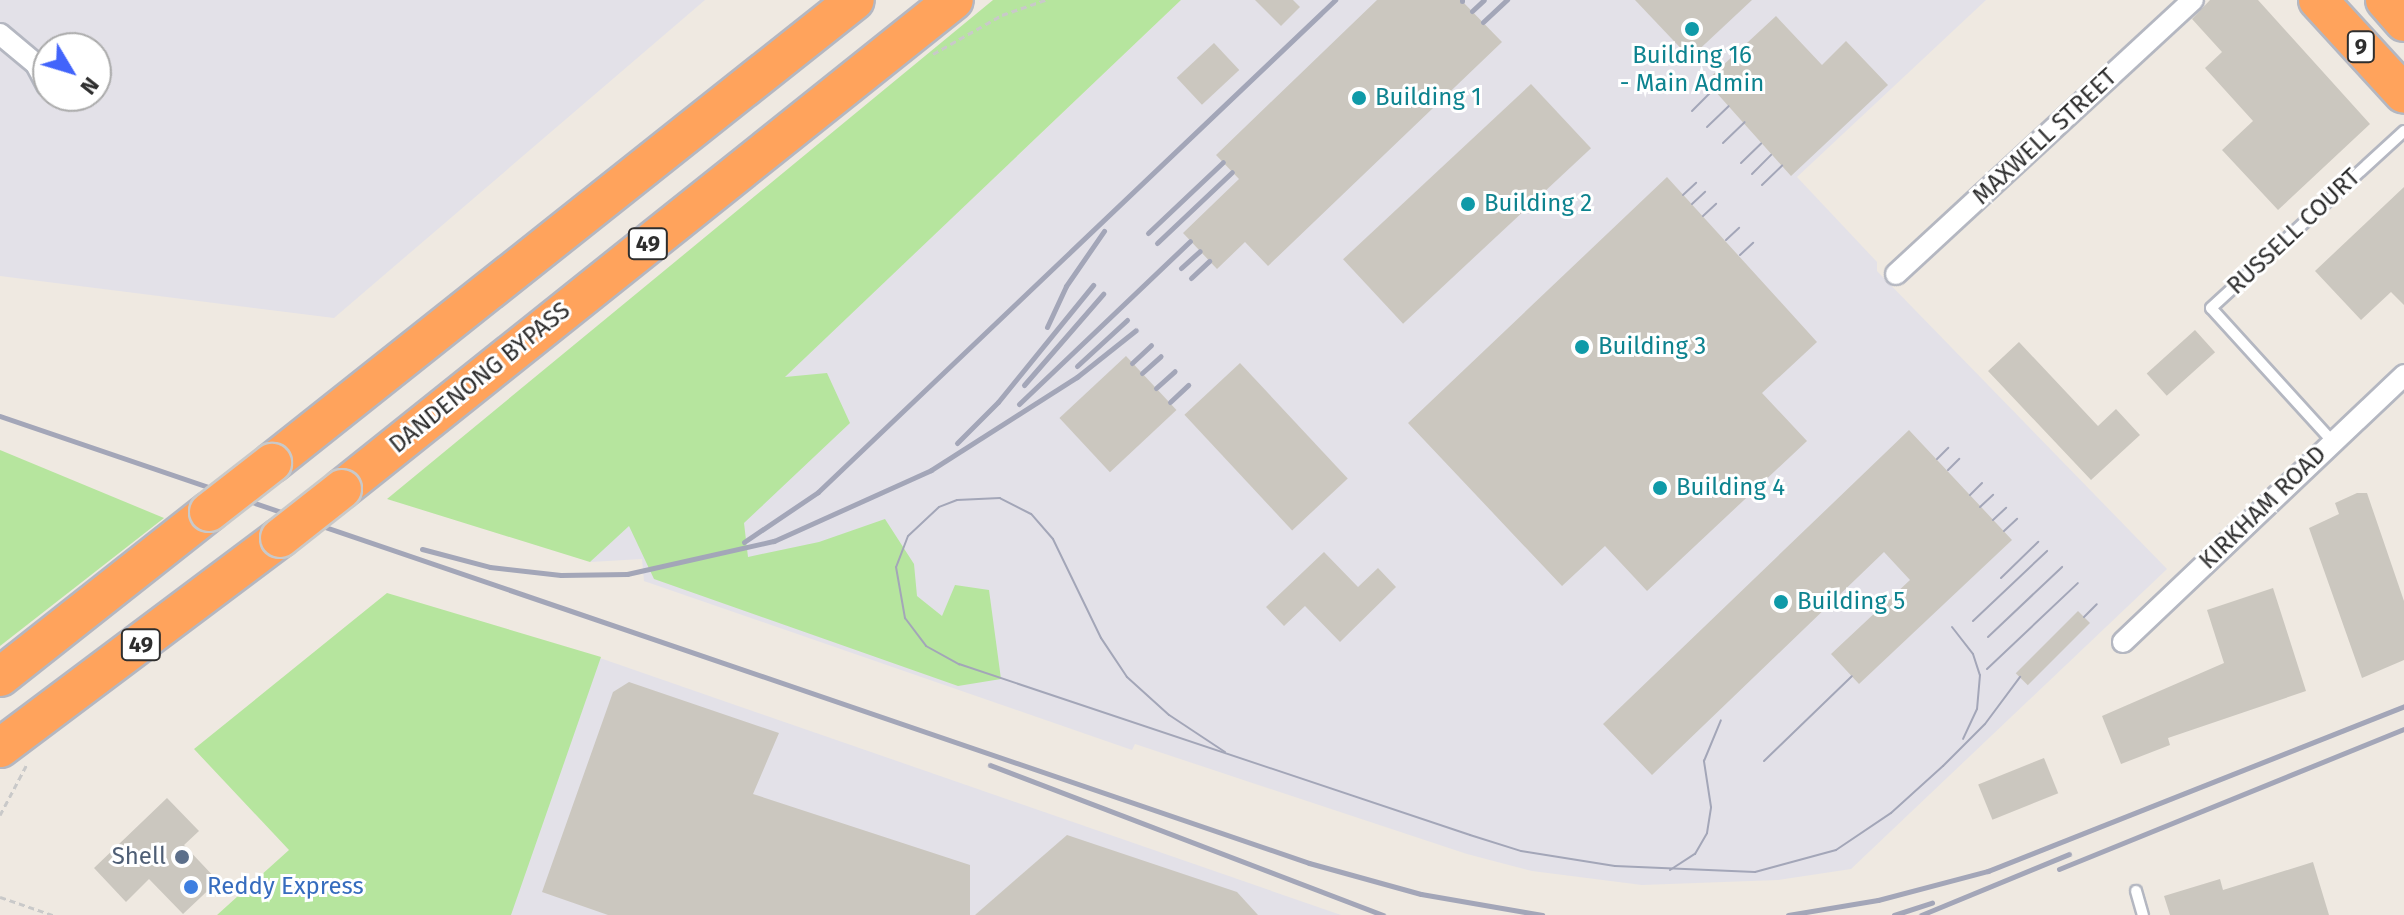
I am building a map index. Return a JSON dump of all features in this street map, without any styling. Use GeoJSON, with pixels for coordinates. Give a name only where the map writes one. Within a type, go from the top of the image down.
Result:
{"type":"FeatureCollection","features":[{"type":"Feature","properties":{"kind":"highway","name":"49"},"geometry":{"type":"LineString","coordinates":[[0,677],[855,0]]}},
{"type":"Feature","properties":{"kind":"highway","name":"DANDENONG BYPASS"},"geometry":{"type":"LineString","coordinates":[[0,748],[280,538],[954,0]]}},
{"type":"Feature","properties":{"kind":"highway","name":"9"},"geometry":{"type":"LineString","coordinates":[[2318,0],[2404,94]]}},
{"type":"Feature","properties":{"kind":"highway","name":"9"},"geometry":{"type":"LineString","coordinates":[[2385,0],[2404,22]]}},
{"type":"Feature","properties":{"kind":"street","name":"MAXWELL STREET"},"geometry":{"type":"LineString","coordinates":[[1896,274],[2193,0]]}},
{"type":"Feature","properties":{"kind":"street"},"geometry":{"type":"LineString","coordinates":[[0,34],[32,61]]}},
{"type":"Feature","properties":{"kind":"street","name":"KIRKHAM ROAD"},"geometry":{"type":"LineString","coordinates":[[2123,642],[2404,375]]}},
{"type":"Feature","properties":{"kind":"lane","name":"RUSSELL COURT"},"geometry":{"type":"LineString","coordinates":[[2333,442],[2211,308],[2404,131]]}},
{"type":"Feature","properties":{"kind":"lane"},"geometry":{"type":"LineString","coordinates":[[2136,891],[2143,915]]}},
{"type":"Feature","properties":{"kind":"path"},"geometry":{"type":"LineString","coordinates":[[0,897],[53,915]]}},
{"type":"Feature","properties":{"kind":"shaded area"},"geometry":{"type":"Polygon","coordinates":[[[0,0],[705,0],[334,318],[0,276],[0,0]]]}},
{"type":"Feature","properties":{"kind":"shaded area"},"geometry":{"type":"Polygon","coordinates":[[[1181,0],[1986,0],[1797,177],[1877,262],[1877,271],[2167,569],[1851,869],[1778,880],[1642,885],[1532,871],[1467,854],[1135,744],[1132,750],[644,581],[642,559],[590,562],[1181,0]]]}},
{"type":"Feature","properties":{"kind":"shaded area"},"geometry":{"type":"Polygon","coordinates":[[[597,657],[1341,915],[508,915],[597,657]]]}},
{"type":"Feature","properties":{"kind":"green space"},"geometry":{"type":"Polygon","coordinates":[[[993,0],[1181,0],[785,377],[827,373],[850,423],[744,523],[748,557],[819,542],[885,519],[914,564],[917,596],[942,616],[955,585],[989,590],[1001,679],[958,686],[654,579],[629,526],[590,562],[387,499],[993,0]]]}},
{"type":"Feature","properties":{"kind":"green space"},"geometry":{"type":"Polygon","coordinates":[[[0,450],[164,518],[0,646],[0,450]]]}},
{"type":"Feature","properties":{"kind":"green space"},"geometry":{"type":"Polygon","coordinates":[[[387,593],[601,657],[511,915],[217,915],[289,850],[194,749],[387,593]]]}},
{"type":"Feature","properties":{"kind":"building"},"geometry":{"type":"Polygon","coordinates":[[[1255,0],[1293,0],[1300,7],[1281,26],[1255,0]]]}},
{"type":"Feature","properties":{"kind":"building","name":"Building 1"},"geometry":{"type":"Polygon","coordinates":[[[1377,0],[1461,0],[1502,42],[1268,266],[1245,242],[1217,269],[1183,233],[1239,179],[1216,155],[1377,0]]]}},
{"type":"Feature","properties":{"kind":"building","name":"Building 16 - Main Admin"},"geometry":{"type":"Polygon","coordinates":[[[1635,0],[1752,0],[1690,58],[1635,0]]]}},
{"type":"Feature","properties":{"kind":"building"},"geometry":{"type":"Polygon","coordinates":[[[2210,0],[2258,0],[2370,124],[2278,210],[2222,150],[2253,121],[2205,68],[2222,52],[2192,19],[2210,0]]]}},
{"type":"Feature","properties":{"kind":"building"},"geometry":{"type":"Polygon","coordinates":[[[1776,16],[1822,65],[1846,41],[1888,85],[1791,176],[1706,81],[1776,16]]]}},
{"type":"Feature","properties":{"kind":"building"},"geometry":{"type":"Polygon","coordinates":[[[1214,43],[1239,70],[1202,105],[1177,78],[1214,43]]]}},
{"type":"Feature","properties":{"kind":"building","name":"Building 2"},"geometry":{"type":"Polygon","coordinates":[[[1531,84],[1591,148],[1403,324],[1343,259],[1531,84]]]}},
{"type":"Feature","properties":{"kind":"building"},"geometry":{"type":"Polygon","coordinates":[[[1667,177],[1817,342],[1762,393],[1807,441],[1647,591],[1605,546],[1562,586],[1408,423],[1667,177]]]}},
{"type":"Feature","properties":{"kind":"building"},"geometry":{"type":"Polygon","coordinates":[[[2404,187],[2404,305],[2391,292],[2361,320],[2315,271],[2404,187]]]}},
{"type":"Feature","properties":{"kind":"building"},"geometry":{"type":"Polygon","coordinates":[[[2195,330],[2215,352],[2167,396],[2147,373],[2195,330]]]}},
{"type":"Feature","properties":{"kind":"building"},"geometry":{"type":"Polygon","coordinates":[[[2019,342],[2098,426],[2116,409],[2140,435],[2091,480],[1988,371],[2019,342]]]}},
{"type":"Feature","properties":{"kind":"building"},"geometry":{"type":"Polygon","coordinates":[[[1126,356],[1176,410],[1110,472],[1059,418],[1126,356]]]}},
{"type":"Feature","properties":{"kind":"building"},"geometry":{"type":"Polygon","coordinates":[[[1240,363],[1348,479],[1292,530],[1184,415],[1240,363]]]}},
{"type":"Feature","properties":{"kind":"building","name":"Building 5"},"geometry":{"type":"Polygon","coordinates":[[[1909,430],[2012,540],[1859,684],[1831,654],[1910,580],[1884,552],[1652,775],[1603,724],[1909,430]]]}},
{"type":"Feature","properties":{"kind":"building"},"geometry":{"type":"Polygon","coordinates":[[[2357,493],[2367,493],[2404,601],[2404,660],[2362,678],[2309,528],[2339,514],[2335,503],[2357,493]]]}},
{"type":"Feature","properties":{"kind":"building"},"geometry":{"type":"Polygon","coordinates":[[[1324,552],[1358,587],[1378,568],[1396,587],[1340,642],[1305,606],[1284,626],[1266,607],[1324,552]]]}},
{"type":"Feature","properties":{"kind":"building"},"geometry":{"type":"Polygon","coordinates":[[[2273,588],[2306,691],[2168,738],[2170,745],[2121,764],[2102,716],[2224,663],[2207,610],[2273,588]]]}},
{"type":"Feature","properties":{"kind":"building"},"geometry":{"type":"Polygon","coordinates":[[[2078,611],[2090,623],[2028,685],[2016,673],[2078,611]]]}},
{"type":"Feature","properties":{"kind":"building"},"geometry":{"type":"Polygon","coordinates":[[[629,682],[779,733],[753,794],[970,865],[970,915],[608,915],[542,892],[613,692],[629,682]]]}},
{"type":"Feature","properties":{"kind":"building"},"geometry":{"type":"Polygon","coordinates":[[[2044,758],[2058,793],[1992,820],[1978,785],[2044,758]]]}},
{"type":"Feature","properties":{"kind":"building"},"geometry":{"type":"Polygon","coordinates":[[[167,798],[199,831],[184,845],[218,881],[183,914],[149,879],[126,902],[94,868],[167,798]]]}},
{"type":"Feature","properties":{"kind":"building"},"geometry":{"type":"Polygon","coordinates":[[[1067,835],[1237,892],[1258,915],[975,915],[1067,835]]]}},
{"type":"Feature","properties":{"kind":"building"},"geometry":{"type":"Polygon","coordinates":[[[2313,862],[2329,915],[2170,915],[2164,896],[2220,879],[2223,890],[2313,862]]]}},
{"type":"Feature","properties":{"kind":"tram line"},"geometry":{"type":"LineString","coordinates":[[1692,111],[1714,89]]}},
{"type":"Feature","properties":{"kind":"tram line"},"geometry":{"type":"LineString","coordinates":[[1707,127],[1729,106]]}},
{"type":"Feature","properties":{"kind":"tram line"},"geometry":{"type":"LineString","coordinates":[[1723,143],[1745,122]]}},
{"type":"Feature","properties":{"kind":"tram line"},"geometry":{"type":"LineString","coordinates":[[1741,163],[1761,144]]}},
{"type":"Feature","properties":{"kind":"tram line"},"geometry":{"type":"LineString","coordinates":[[1752,174],[1771,155]]}},
{"type":"Feature","properties":{"kind":"tram line"},"geometry":{"type":"LineString","coordinates":[[1762,185],[1782,166]]}},
{"type":"Feature","properties":{"kind":"tram line"},"geometry":{"type":"LineString","coordinates":[[1683,195],[1696,183]]}},
{"type":"Feature","properties":{"kind":"tram line"},"geometry":{"type":"LineString","coordinates":[[1692,204],[1705,192]]}},
{"type":"Feature","properties":{"kind":"tram line"},"geometry":{"type":"LineString","coordinates":[[1703,216],[1716,204]]}},
{"type":"Feature","properties":{"kind":"tram line"},"geometry":{"type":"LineString","coordinates":[[1726,240],[1739,228]]}},
{"type":"Feature","properties":{"kind":"tram line"},"geometry":{"type":"LineString","coordinates":[[1740,255],[1753,243]]}},
{"type":"Feature","properties":{"kind":"tram line"},"geometry":{"type":"LineString","coordinates":[[1937,459],[1948,448]]}},
{"type":"Feature","properties":{"kind":"tram line"},"geometry":{"type":"LineString","coordinates":[[1948,470],[1959,459]]}},
{"type":"Feature","properties":{"kind":"tram line"},"geometry":{"type":"LineString","coordinates":[[1970,495],[1982,483]]}},
{"type":"Feature","properties":{"kind":"tram line"},"geometry":{"type":"LineString","coordinates":[[1980,507],[1993,495]]}},
{"type":"Feature","properties":{"kind":"tram line"},"geometry":{"type":"LineString","coordinates":[[1225,752],[1169,715],[1127,677],[1101,638],[1053,539],[1031,514],[1000,498],[957,500],[939,507],[908,536],[896,567],[905,618],[926,646],[959,664],[1521,851],[1615,866],[1755,872],[1836,850],[1891,813],[1943,766],[1985,724],[2020,677]]}},
{"type":"Feature","properties":{"kind":"tram line"},"geometry":{"type":"LineString","coordinates":[[1993,520],[2006,508]]}},
{"type":"Feature","properties":{"kind":"tram line"},"geometry":{"type":"LineString","coordinates":[[2004,531],[2017,519]]}},
{"type":"Feature","properties":{"kind":"tram line"},"geometry":{"type":"LineString","coordinates":[[2001,578],[2038,542]]}},
{"type":"Feature","properties":{"kind":"tram line"},"geometry":{"type":"LineString","coordinates":[[1973,621],[2047,551]]}},
{"type":"Feature","properties":{"kind":"tram line"},"geometry":{"type":"LineString","coordinates":[[1988,637],[2062,567]]}},
{"type":"Feature","properties":{"kind":"tram line"},"geometry":{"type":"LineString","coordinates":[[1987,669],[2078,583]]}},
{"type":"Feature","properties":{"kind":"tram line"},"geometry":{"type":"LineString","coordinates":[[2084,617],[2097,604]]}},
{"type":"Feature","properties":{"kind":"tram line"},"geometry":{"type":"LineString","coordinates":[[1952,627],[1973,654],[1980,675],[1977,709],[1963,739]]}},
{"type":"Feature","properties":{"kind":"tram line"},"geometry":{"type":"LineString","coordinates":[[1764,761],[1852,676]]}},
{"type":"Feature","properties":{"kind":"tram line"},"geometry":{"type":"LineString","coordinates":[[1670,870],[1695,854],[1707,833],[1711,807],[1704,761],[1721,720]]}},
{"type":"Feature","properties":{"kind":"railway"},"geometry":{"type":"LineString","coordinates":[[744,542],[818,492],[1335,0]]}},
{"type":"Feature","properties":{"kind":"railway"},"geometry":{"type":"LineString","coordinates":[[1472,11],[1484,0]]}},
{"type":"Feature","properties":{"kind":"railway"},"geometry":{"type":"LineString","coordinates":[[1483,22],[1507,0]]}},
{"type":"Feature","properties":{"kind":"railway"},"geometry":{"type":"LineString","coordinates":[[1148,233],[1223,162]]}},
{"type":"Feature","properties":{"kind":"railway"},"geometry":{"type":"LineString","coordinates":[[1157,243],[1232,172]]}},
{"type":"Feature","properties":{"kind":"railway"},"geometry":{"type":"LineString","coordinates":[[1047,327],[1066,286],[1104,231]]}},
{"type":"Feature","properties":{"kind":"railway"},"geometry":{"type":"LineString","coordinates":[[1019,404],[1190,241]]}},
{"type":"Feature","properties":{"kind":"railway"},"geometry":{"type":"LineString","coordinates":[[1181,268],[1200,251]]}},
{"type":"Feature","properties":{"kind":"railway"},"geometry":{"type":"LineString","coordinates":[[1191,278],[1209,261]]}},
{"type":"Feature","properties":{"kind":"railway"},"geometry":{"type":"LineString","coordinates":[[957,443],[998,402],[1093,285]]}},
{"type":"Feature","properties":{"kind":"railway"},"geometry":{"type":"LineString","coordinates":[[1024,385],[1103,294]]}},
{"type":"Feature","properties":{"kind":"railway"},"geometry":{"type":"LineString","coordinates":[[1077,366],[1127,320]]}},
{"type":"Feature","properties":{"kind":"railway"},"geometry":{"type":"LineString","coordinates":[[422,549],[490,567],[561,575],[627,574],[774,541],[931,470],[1077,377],[1136,330]]}},
{"type":"Feature","properties":{"kind":"railway"},"geometry":{"type":"LineString","coordinates":[[1132,363],[1151,345]]}},
{"type":"Feature","properties":{"kind":"railway"},"geometry":{"type":"LineString","coordinates":[[1142,373],[1161,356]]}},
{"type":"Feature","properties":{"kind":"railway"},"geometry":{"type":"LineString","coordinates":[[1156,388],[1175,371]]}},
{"type":"Feature","properties":{"kind":"railway"},"geometry":{"type":"LineString","coordinates":[[1170,402],[1188,385]]}},
{"type":"Feature","properties":{"kind":"railway"},"geometry":{"type":"LineString","coordinates":[[0,416],[1309,863],[1421,894],[1542,915]]}},
{"type":"Feature","properties":{"kind":"railway"},"geometry":{"type":"LineString","coordinates":[[1788,915],[1878,900],[1988,871],[2404,706]]}},
{"type":"Feature","properties":{"kind":"railway"},"geometry":{"type":"LineString","coordinates":[[2059,869],[2404,729]]}},
{"type":"Feature","properties":{"kind":"railway"},"geometry":{"type":"LineString","coordinates":[[990,765],[1383,915]]}},
{"type":"Feature","properties":{"kind":"railway"},"geometry":{"type":"LineString","coordinates":[[1921,915],[2069,854]]}},
{"type":"Feature","properties":{"kind":"railway"},"geometry":{"type":"LineString","coordinates":[[1894,915],[1932,903]]}},
{"type":"Feature","properties":{"kind":"place","name":"Building 16 - Main Admin"},"geometry":{"type":"Point","coordinates":[1692,29]}},
{"type":"Feature","properties":{"kind":"place","name":"Building 1"},"geometry":{"type":"Point","coordinates":[1359,98]}},
{"type":"Feature","properties":{"kind":"place","name":"Building 2"},"geometry":{"type":"Point","coordinates":[1468,204]}},
{"type":"Feature","properties":{"kind":"place","name":"Building 3"},"geometry":{"type":"Point","coordinates":[1582,347]}},
{"type":"Feature","properties":{"kind":"place","name":"Building 4"},"geometry":{"type":"Point","coordinates":[1660,488]}},
{"type":"Feature","properties":{"kind":"place","name":"Building 5"},"geometry":{"type":"Point","coordinates":[1781,602]}},
{"type":"Feature","properties":{"kind":"place","name":"Shell"},"geometry":{"type":"Point","coordinates":[182,857]}},
{"type":"Feature","properties":{"kind":"place","name":"Reddy Express"},"geometry":{"type":"Point","coordinates":[191,887]}}]}
